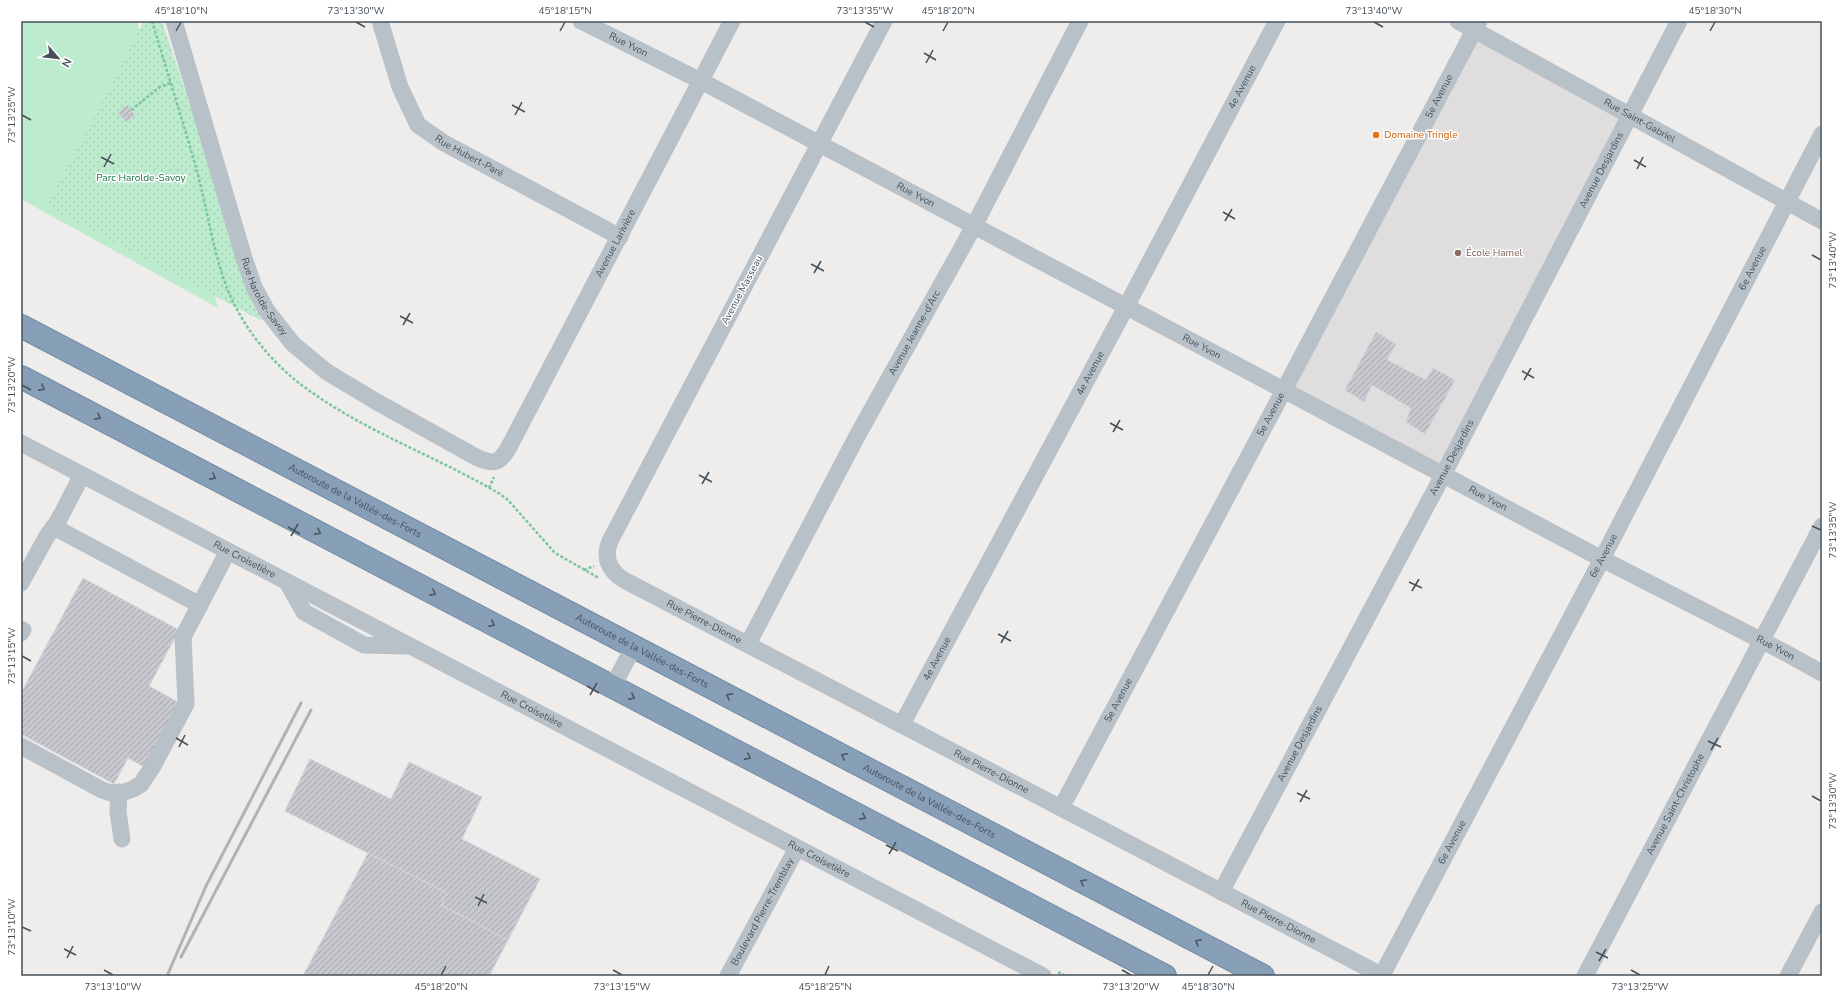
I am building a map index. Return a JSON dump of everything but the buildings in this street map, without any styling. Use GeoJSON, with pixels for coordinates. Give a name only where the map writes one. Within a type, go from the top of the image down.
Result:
{"type":"FeatureCollection","features":[{"type":"Feature","properties":{"kind":"highway","name":"Autoroute de la Vallée-des-Forts"},"geometry":{"type":"LineString","coordinates":[[21,326],[1263,976]]}},
{"type":"Feature","properties":{"kind":"highway"},"geometry":{"type":"LineString","coordinates":[[21,377],[1166,976]]}},
{"type":"Feature","properties":{"kind":"street","name":"Rue Harolde-Savoy"},"geometry":{"type":"LineString","coordinates":[[174,21],[244,258],[260,299],[274,322],[304,354],[327,372],[377,402],[476,457],[489,462],[495,462]]}},
{"type":"Feature","properties":{"kind":"street","name":"Rue Hubert-Paré"},"geometry":{"type":"LineString","coordinates":[[380,21],[400,87],[418,125],[444,143],[620,236]]}},
{"type":"Feature","properties":{"kind":"street","name":"Rue Yvon"},"geometry":{"type":"LineString","coordinates":[[580,21],[701,81],[1602,559],[1761,640],[1822,673]]}},
{"type":"Feature","properties":{"kind":"street","name":"Avenue Larivière"},"geometry":{"type":"LineString","coordinates":[[495,462],[503,456],[510,445],[732,21]]}},
{"type":"Feature","properties":{"kind":"street","name":"Avenue Masseau"},"geometry":{"type":"LineString","coordinates":[[601,563],[610,541],[884,21]]}},
{"type":"Feature","properties":{"kind":"street","name":"Avenue Jeanne-d'Arc"},"geometry":{"type":"LineString","coordinates":[[748,644],[856,438],[974,226],[1080,21]]}},
{"type":"Feature","properties":{"kind":"street","name":"4e Avenue"},"geometry":{"type":"LineString","coordinates":[[902,724],[1126,307],[1277,21]]}},
{"type":"Feature","properties":{"kind":"street","name":"Rue Saint-Gabriel"},"geometry":{"type":"LineString","coordinates":[[1458,21],[1477,26],[1630,116],[1822,221]]}},
{"type":"Feature","properties":{"kind":"street","name":"Avenue Desjardins"},"geometry":{"type":"LineString","coordinates":[[1222,892],[1443,475],[1679,21]]}},
{"type":"Feature","properties":{"kind":"street","name":"5e Avenue"},"geometry":{"type":"LineString","coordinates":[[1061,808],[1477,26]]}},
{"type":"Feature","properties":{"kind":"street","name":"6e Avenue"},"geometry":{"type":"LineString","coordinates":[[1383,976],[1602,559],[1822,134]]}},
{"type":"Feature","properties":{"kind":"street","name":"Rue Croisetière"},"geometry":{"type":"LineString","coordinates":[[21,443],[1043,976]]}},
{"type":"Feature","properties":{"kind":"street"},"geometry":{"type":"LineString","coordinates":[[21,583],[82,475]]}},
{"type":"Feature","properties":{"kind":"street","name":"Avenue Saint-Christophe"},"geometry":{"type":"LineString","coordinates":[[1585,976],[1822,526]]}},
{"type":"Feature","properties":{"kind":"street"},"geometry":{"type":"LineString","coordinates":[[54,527],[200,605]]}},
{"type":"Feature","properties":{"kind":"street"},"geometry":{"type":"LineString","coordinates":[[21,746],[90,785],[102,790],[119,792],[133,789],[146,777],[186,704],[183,637],[228,551]]}},
{"type":"Feature","properties":{"kind":"street","name":"Rue Pierre-Dionne"},"geometry":{"type":"LineString","coordinates":[[601,563],[621,578],[1383,976]]}},
{"type":"Feature","properties":{"kind":"street"},"geometry":{"type":"LineString","coordinates":[[21,629],[23,630],[21,633]]}},
{"type":"Feature","properties":{"kind":"street"},"geometry":{"type":"LineString","coordinates":[[613,686],[634,646]]}},
{"type":"Feature","properties":{"kind":"street"},"geometry":{"type":"LineString","coordinates":[[119,792],[118,812],[122,839]]}},
{"type":"Feature","properties":{"kind":"street","name":"Boulevard Pierre-Tremblay"},"geometry":{"type":"LineString","coordinates":[[728,976],[797,848]]}},
{"type":"Feature","properties":{"kind":"street"},"geometry":{"type":"LineString","coordinates":[[1788,976],[1822,912]]}},
{"type":"Feature","properties":{"kind":"path"},"geometry":{"type":"LineString","coordinates":[[131,110],[160,87],[170,83]]}},
{"type":"Feature","properties":{"kind":"path"},"geometry":{"type":"LineString","coordinates":[[494,480],[489,488],[508,500],[555,553],[584,570],[601,563]]}},
{"type":"Feature","properties":{"kind":"shaded area","name":"École Hamel"},"geometry":{"type":"Polygon","coordinates":[[[1474,30],[1630,116],[1443,475],[1284,390],[1474,30]]]}},
{"type":"Feature","properties":{"kind":"green space"},"geometry":{"type":"Polygon","coordinates":[[[21,21],[137,21],[218,308],[21,199],[21,21]]]}},
{"type":"Feature","properties":{"kind":"green space","name":"Parc Harolde-Savoy"},"geometry":{"type":"Polygon","coordinates":[[[144,21],[162,21],[262,321],[47,207],[144,21]]]}},
{"type":"Feature","properties":{"kind":"railway"},"geometry":{"type":"LineString","coordinates":[[167,976],[206,886],[301,703]]}},
{"type":"Feature","properties":{"kind":"railway"},"geometry":{"type":"LineString","coordinates":[[181,957],[311,710]]}},
{"type":"Feature","properties":{"kind":"place","name":"Domaine Tringle"},"geometry":{"type":"Point","coordinates":[1376,135]}},
{"type":"Feature","properties":{"kind":"place","name":"École Hamel"},"geometry":{"type":"Point","coordinates":[1458,253]}}]}
